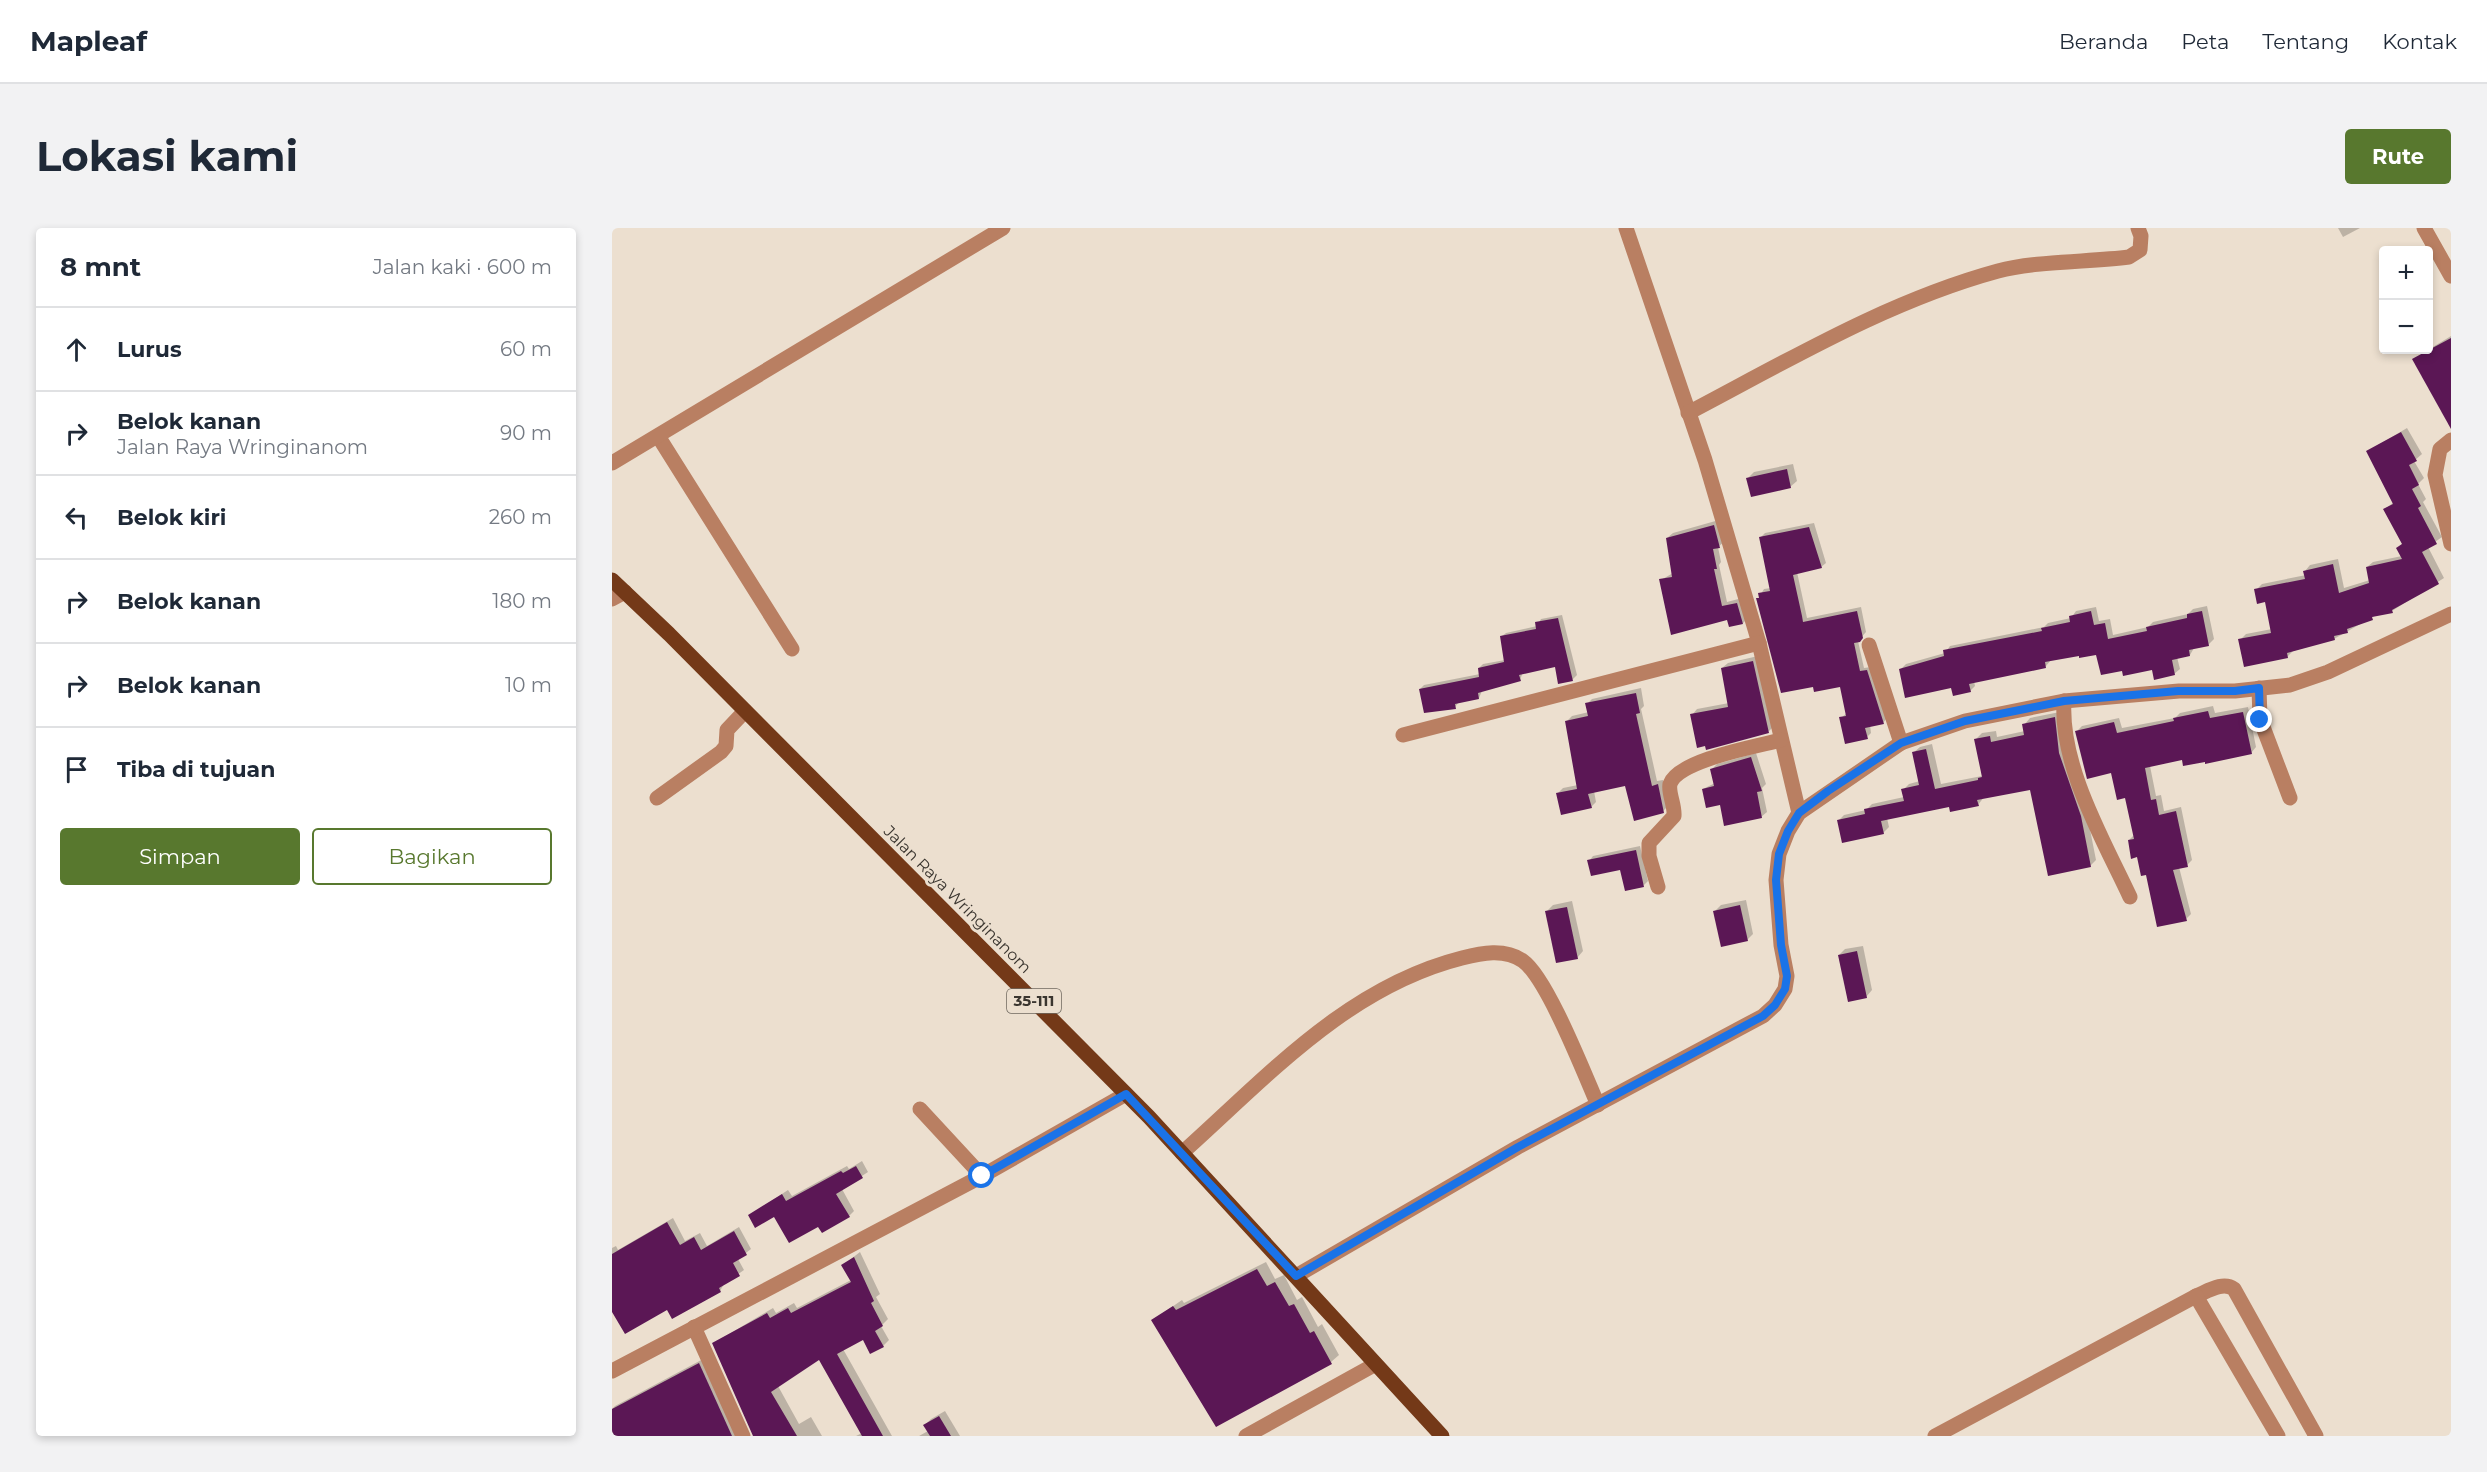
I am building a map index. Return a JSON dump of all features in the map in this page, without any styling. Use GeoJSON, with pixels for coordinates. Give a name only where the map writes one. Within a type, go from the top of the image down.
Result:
{"type":"FeatureCollection","features":[{"type":"Feature","properties":{"kind":"main road","name":"Jalan Raya Wringinanom"},"geometry":{"type":"LineString","coordinates":[[612,580],[619,596],[745,711],[1126,1094],[1442,1436]]}},
{"type":"Feature","properties":{"kind":"street"},"geometry":{"type":"LineString","coordinates":[[612,463],[1003,228]]}},
{"type":"Feature","properties":{"kind":"street"},"geometry":{"type":"LineString","coordinates":[[1626,228],[1689,413],[1759,644],[1799,813]]}},
{"type":"Feature","properties":{"kind":"street"},"geometry":{"type":"LineString","coordinates":[[1689,413],[1840,333],[1916,297],[2001,271],[2130,257],[2140,250],[2141,236],[2138,228]]}},
{"type":"Feature","properties":{"kind":"street"},"geometry":{"type":"LineString","coordinates":[[2424,228],[2451,276]]}},
{"type":"Feature","properties":{"kind":"street"},"geometry":{"type":"LineString","coordinates":[[658,436],[792,649]]}},
{"type":"Feature","properties":{"kind":"street"},"geometry":{"type":"LineString","coordinates":[[2451,440],[2440,449],[2434,476],[2451,544]]}},
{"type":"Feature","properties":{"kind":"street"},"geometry":{"type":"LineString","coordinates":[[1296,1276],[1518,1147],[1741,1030],[1775,1005],[1785,989],[1787,976],[1781,945],[1777,872],[1779,854],[1788,831],[1799,813],[1901,743],[1965,721],[2064,701],[2178,691],[2235,691],[2290,685],[2328,672],[2451,614]]}},
{"type":"Feature","properties":{"kind":"street"},"geometry":{"type":"LineString","coordinates":[[1403,735],[1759,644]]}},
{"type":"Feature","properties":{"kind":"street"},"geometry":{"type":"LineString","coordinates":[[1869,645],[1901,743]]}},
{"type":"Feature","properties":{"kind":"street"},"geometry":{"type":"LineString","coordinates":[[2259,688],[2260,720],[2290,798]]}},
{"type":"Feature","properties":{"kind":"street"},"geometry":{"type":"LineString","coordinates":[[2064,701],[2064,732],[2086,799],[2130,897]]}},
{"type":"Feature","properties":{"kind":"street"},"geometry":{"type":"LineString","coordinates":[[657,798],[721,752],[726,746],[727,729],[745,711]]}},
{"type":"Feature","properties":{"kind":"street"},"geometry":{"type":"LineString","coordinates":[[1658,887],[1649,856],[1649,843],[1674,816],[1670,787],[1675,776],[1694,764],[1781,740]]}},
{"type":"Feature","properties":{"kind":"street"},"geometry":{"type":"LineString","coordinates":[[1182,1154],[1326,1023],[1375,992],[1439,964],[1485,952],[1507,954],[1523,960],[1540,977],[1598,1105]]}},
{"type":"Feature","properties":{"kind":"street"},"geometry":{"type":"LineString","coordinates":[[612,1371],[982,1176],[1126,1094]]}},
{"type":"Feature","properties":{"kind":"street"},"geometry":{"type":"LineString","coordinates":[[920,1108],[982,1176]]}},
{"type":"Feature","properties":{"kind":"street"},"geometry":{"type":"LineString","coordinates":[[1935,1436],[2196,1296],[2229,1285],[2234,1289],[2316,1436]]}},
{"type":"Feature","properties":{"kind":"street"},"geometry":{"type":"LineString","coordinates":[[2196,1296],[2278,1436]]}},
{"type":"Feature","properties":{"kind":"street"},"geometry":{"type":"LineString","coordinates":[[694,1327],[743,1436]]}},
{"type":"Feature","properties":{"kind":"street"},"geometry":{"type":"LineString","coordinates":[[1246,1436],[1374,1365]]}},
{"type":"Feature","properties":{"kind":"building"},"geometry":{"type":"Polygon","coordinates":[[[2451,338],[2451,429],[2412,359],[2421,354],[2433,354],[2433,348],[2451,338]]]}},
{"type":"Feature","properties":{"kind":"building"},"geometry":{"type":"Polygon","coordinates":[[[2401,432],[2417,461],[2409,465],[2419,485],[2412,489],[2421,506],[2418,508],[2437,544],[2422,552],[2439,584],[2392,610],[2393,613],[2372,617],[2373,620],[2347,629],[2348,633],[2334,636],[2335,640],[2287,653],[2288,658],[2244,667],[2238,639],[2271,633],[2265,602],[2257,604],[2254,589],[2305,579],[2303,571],[2333,564],[2339,593],[2369,583],[2366,567],[2402,559],[2396,548],[2402,544],[2383,509],[2393,504],[2366,451],[2401,432]]]}},
{"type":"Feature","properties":{"kind":"building"},"geometry":{"type":"Polygon","coordinates":[[[1787,469],[1791,488],[1751,497],[1746,478],[1787,469]]]}},
{"type":"Feature","properties":{"kind":"building"},"geometry":{"type":"Polygon","coordinates":[[[1714,525],[1720,548],[1713,549],[1717,569],[1714,569],[1722,606],[1737,603],[1743,624],[1729,627],[1727,620],[1671,635],[1659,579],[1672,577],[1666,538],[1714,525]]]}},
{"type":"Feature","properties":{"kind":"building"},"geometry":{"type":"Polygon","coordinates":[[[1809,527],[1822,568],[1793,575],[1803,622],[1857,611],[1863,638],[1860,642],[1854,643],[1860,671],[1867,670],[1884,724],[1865,728],[1868,739],[1845,744],[1839,717],[1846,716],[1840,687],[1814,692],[1813,687],[1781,693],[1756,598],[1759,598],[1758,593],[1770,591],[1759,537],[1809,527]]]}},
{"type":"Feature","properties":{"kind":"building"},"geometry":{"type":"Polygon","coordinates":[[[2091,611],[2094,625],[2105,623],[2108,639],[2147,631],[2146,627],[2187,618],[2187,614],[2202,611],[2209,646],[2189,650],[2190,656],[2172,660],[2175,675],[2154,680],[2152,670],[2123,676],[2122,671],[2101,675],[2096,655],[2079,658],[2079,656],[2045,662],[2046,668],[1969,684],[1971,692],[1953,696],[1951,688],[1905,698],[1899,669],[1944,656],[1943,650],[2042,631],[2041,628],[2070,622],[2069,616],[2091,611]]]}},
{"type":"Feature","properties":{"kind":"building"},"geometry":{"type":"Polygon","coordinates":[[[1558,618],[1573,681],[1558,684],[1555,667],[1519,675],[1521,681],[1478,693],[1479,699],[1455,704],[1456,709],[1424,713],[1419,689],[1479,677],[1478,668],[1504,662],[1500,636],[1536,629],[1535,622],[1558,618]]]}},
{"type":"Feature","properties":{"kind":"building"},"geometry":{"type":"Polygon","coordinates":[[[1753,661],[1769,733],[1706,750],[1705,746],[1697,748],[1690,714],[1728,707],[1721,668],[1753,661]]]}},
{"type":"Feature","properties":{"kind":"building"},"geometry":{"type":"Polygon","coordinates":[[[1636,693],[1640,713],[1636,714],[1652,786],[1658,784],[1664,813],[1634,821],[1625,786],[1588,794],[1592,808],[1561,815],[1556,793],[1577,789],[1565,721],[1588,716],[1585,703],[1636,693]]]}},
{"type":"Feature","properties":{"kind":"building"},"geometry":{"type":"Polygon","coordinates":[[[2208,711],[2210,718],[2243,712],[2252,754],[2205,764],[2205,762],[2183,766],[2182,760],[2145,768],[2151,800],[2156,799],[2159,815],[2176,811],[2188,867],[2173,870],[2187,921],[2157,927],[2146,875],[2141,876],[2137,857],[2131,859],[2128,840],[2134,839],[2125,798],[2117,800],[2111,773],[2087,779],[2075,731],[2114,722],[2117,733],[2208,711]]]}},
{"type":"Feature","properties":{"kind":"building"},"geometry":{"type":"Polygon","coordinates":[[[2055,717],[2059,753],[2081,816],[2091,867],[2048,876],[2030,790],[1977,800],[1979,806],[1950,812],[1949,807],[1881,821],[1884,834],[1842,843],[1837,820],[1865,814],[1864,809],[1904,801],[1901,789],[1919,785],[1912,752],[1926,749],[1935,789],[1978,780],[1982,777],[1974,739],[1990,736],[1991,742],[2024,735],[2022,724],[2055,717]]]}},
{"type":"Feature","properties":{"kind":"building"},"geometry":{"type":"Polygon","coordinates":[[[1751,757],[1762,791],[1757,792],[1762,818],[1724,826],[1720,805],[1706,808],[1702,789],[1714,786],[1710,769],[1751,757]]]}},
{"type":"Feature","properties":{"kind":"building"},"geometry":{"type":"Polygon","coordinates":[[[1636,850],[1644,887],[1625,891],[1620,870],[1591,876],[1587,860],[1636,850]]]}},
{"type":"Feature","properties":{"kind":"building"},"geometry":{"type":"Polygon","coordinates":[[[1740,905],[1748,941],[1721,947],[1713,911],[1740,905]]]}},
{"type":"Feature","properties":{"kind":"building"},"geometry":{"type":"Polygon","coordinates":[[[1567,907],[1578,959],[1556,963],[1545,911],[1567,907]]]}},
{"type":"Feature","properties":{"kind":"building"},"geometry":{"type":"Polygon","coordinates":[[[1857,951],[1867,998],[1848,1002],[1838,955],[1857,951]]]}},
{"type":"Feature","properties":{"kind":"building"},"geometry":{"type":"Polygon","coordinates":[[[856,1166],[863,1178],[836,1194],[850,1217],[822,1233],[818,1227],[789,1243],[774,1217],[755,1228],[748,1215],[782,1194],[786,1201],[841,1171],[843,1173],[856,1166]]]}},
{"type":"Feature","properties":{"kind":"building"},"geometry":{"type":"Polygon","coordinates":[[[667,1222],[680,1245],[694,1237],[701,1250],[734,1231],[747,1255],[733,1263],[740,1276],[719,1288],[721,1292],[672,1319],[667,1310],[625,1334],[612,1312],[612,1254],[667,1222]]]}},
{"type":"Feature","properties":{"kind":"building"},"geometry":{"type":"Polygon","coordinates":[[[854,1257],[874,1301],[871,1303],[883,1326],[875,1331],[884,1347],[870,1354],[863,1340],[837,1354],[883,1436],[862,1436],[819,1360],[771,1392],[797,1436],[753,1436],[712,1343],[767,1313],[770,1318],[788,1308],[791,1313],[851,1282],[841,1265],[854,1257]]]}},
{"type":"Feature","properties":{"kind":"building"},"geometry":{"type":"Polygon","coordinates":[[[1257,1269],[1267,1286],[1275,1282],[1289,1306],[1294,1304],[1310,1333],[1314,1331],[1332,1364],[1216,1427],[1151,1320],[1173,1306],[1176,1310],[1257,1269]]]}},
{"type":"Feature","properties":{"kind":"building"},"geometry":{"type":"Polygon","coordinates":[[[699,1363],[732,1436],[612,1436],[612,1409],[699,1363]]]}},
{"type":"Feature","properties":{"kind":"building"},"geometry":{"type":"Polygon","coordinates":[[[939,1416],[951,1436],[930,1436],[923,1425],[939,1416]]]}},
{"type":"Feature","properties":{"kind":"route"},"geometry":{"type":"LineString","coordinates":[[982,1176],[1126,1094],[1296,1276],[1518,1147],[1741,1030],[1763,1016],[1775,1005],[1785,989],[1787,976],[1781,945],[1776,880],[1779,854],[1788,831],[1799,813],[1901,743],[1933,730],[1965,721],[2064,701],[2178,691],[2235,691],[2259,688],[2260,720]]}}]}
